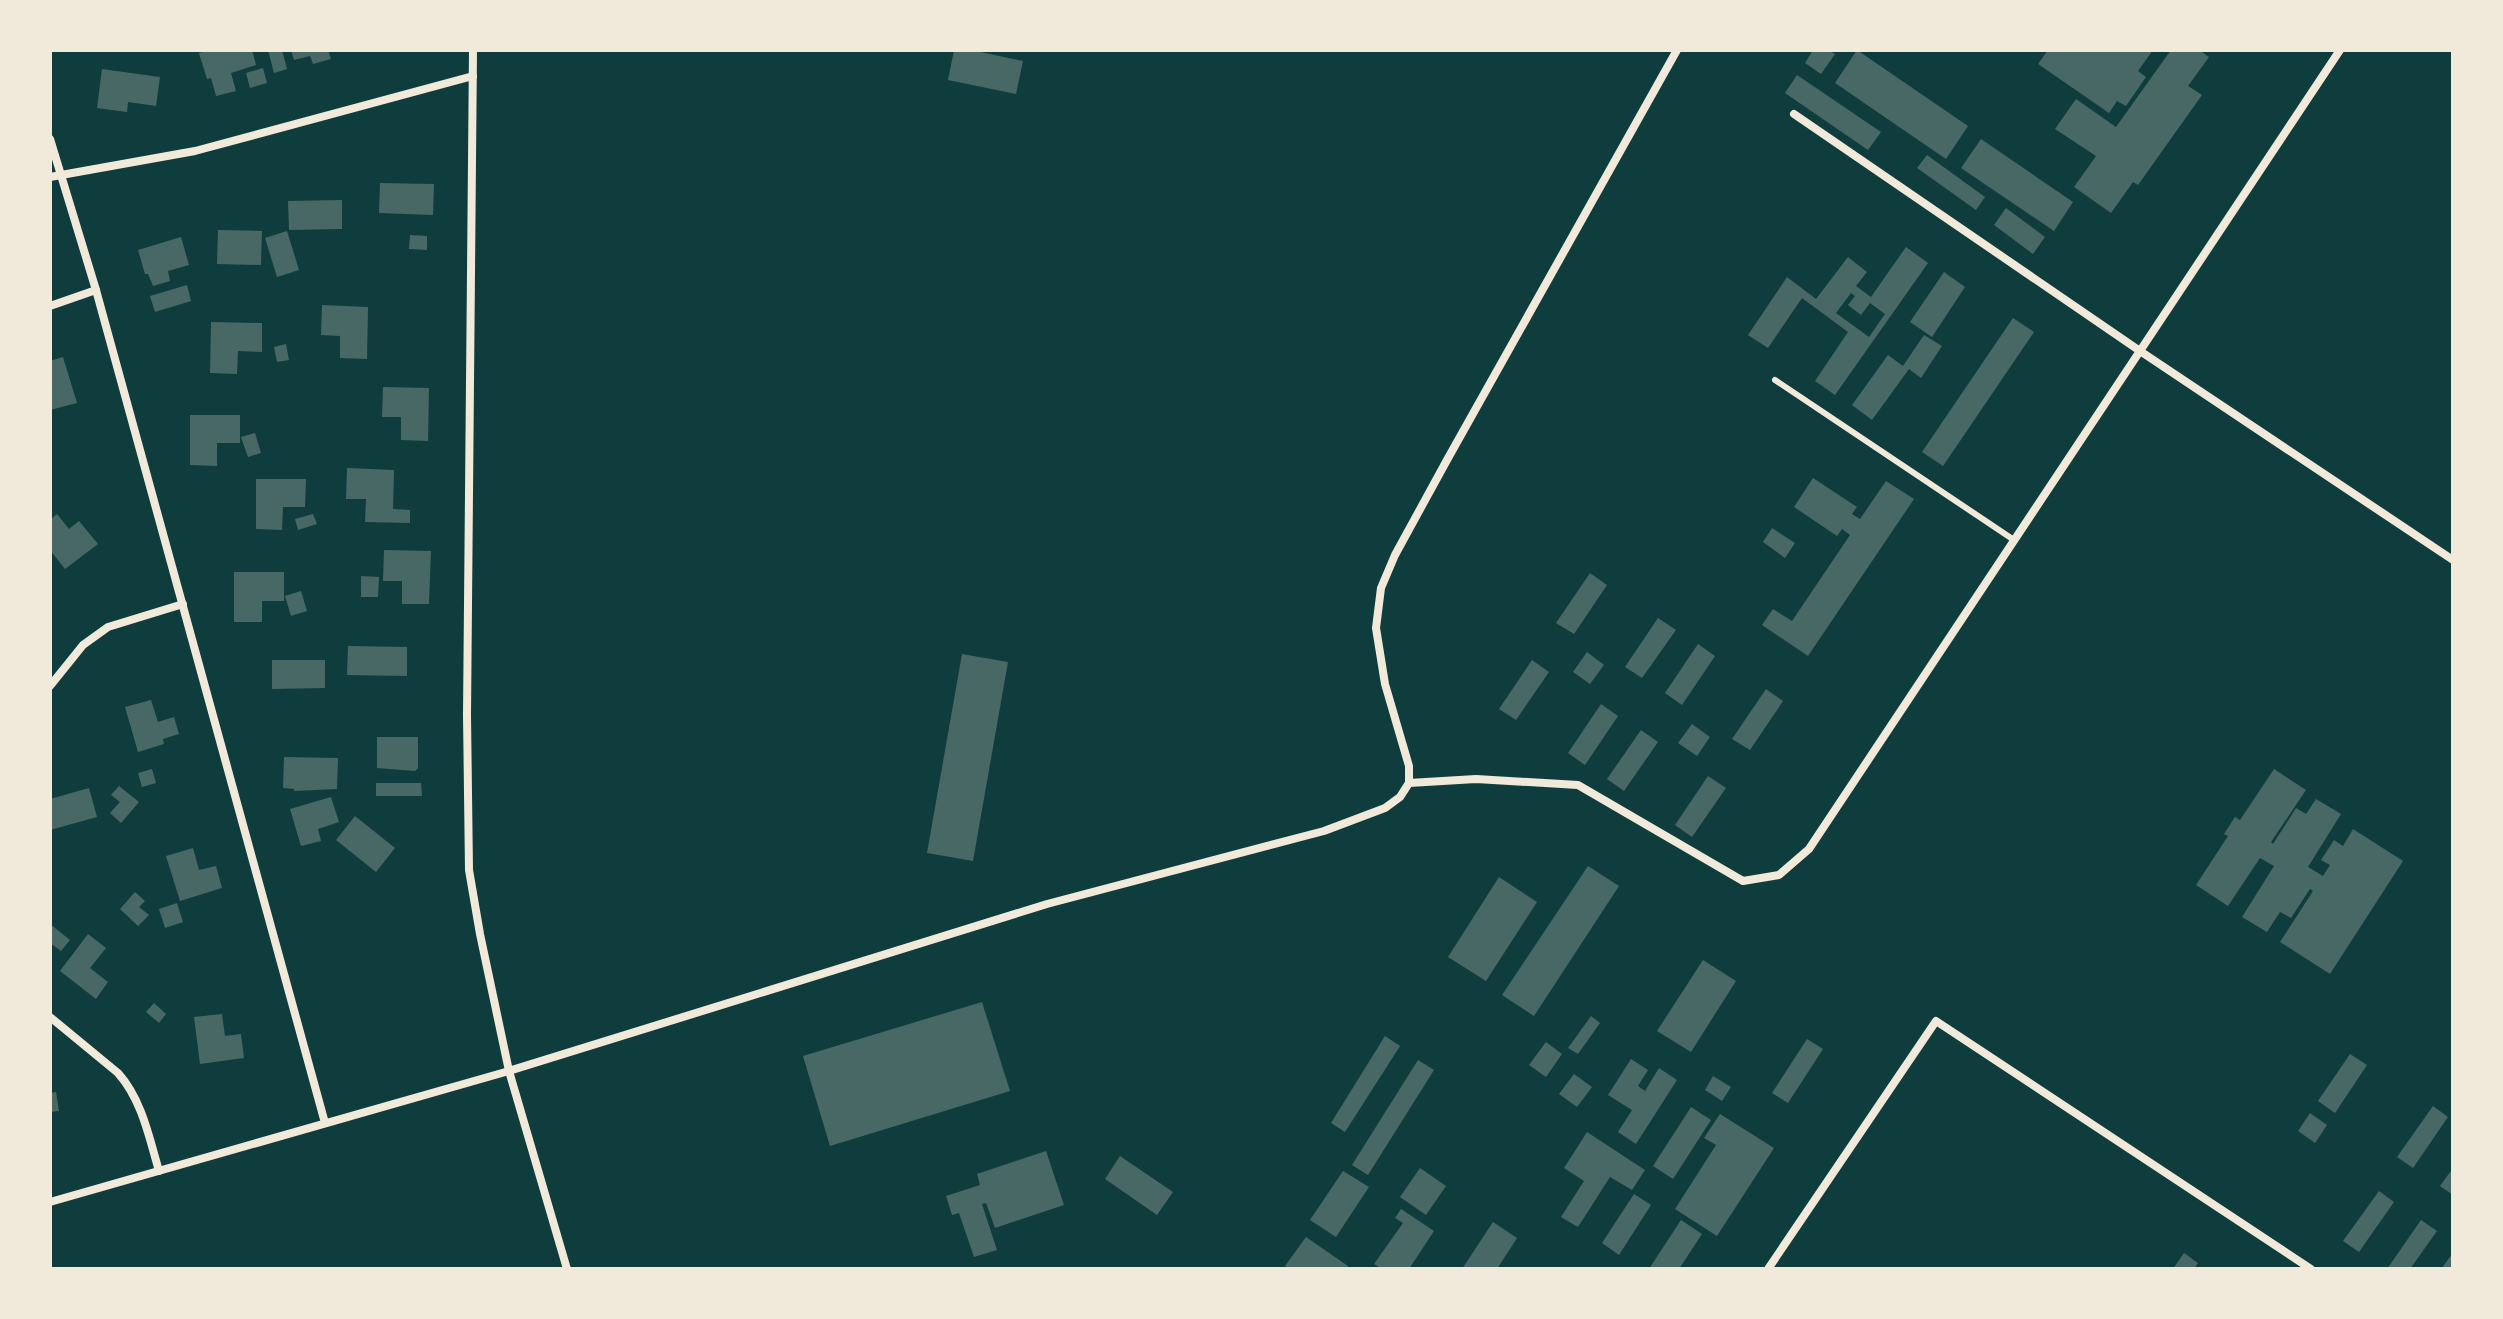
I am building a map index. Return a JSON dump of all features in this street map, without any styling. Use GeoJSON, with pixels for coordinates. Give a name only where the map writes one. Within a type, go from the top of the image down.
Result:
{"type":"FeatureCollection","features":[{"type":"Feature","properties":{"kind":"street"},"geometry":{"type":"LineString","coordinates":[[473,50],[467,715],[469,870],[509,1071],[567,1269]]}},
{"type":"Feature","properties":{"kind":"street"},"geometry":{"type":"LineString","coordinates":[[50,1202],[509,1071],[1047,904],[1324,831],[1385,808],[1400,797],[1409,783],[1409,766],[1385,684],[1376,628],[1381,588],[1439,473],[1677,50]]}},
{"type":"Feature","properties":{"kind":"street"},"geometry":{"type":"LineString","coordinates":[[1409,783],[1476,779],[1578,785],[1743,881],[1779,875],[1809,849],[2340,50]]}},
{"type":"Feature","properties":{"kind":"street"},"geometry":{"type":"LineString","coordinates":[[50,177],[195,151],[473,76]]}},
{"type":"Feature","properties":{"kind":"street"},"geometry":{"type":"LineString","coordinates":[[1794,114],[2453,560]]}},
{"type":"Feature","properties":{"kind":"street"},"geometry":{"type":"LineString","coordinates":[[50,139],[96,290],[325,1123]]}},
{"type":"Feature","properties":{"kind":"street"},"geometry":{"type":"LineString","coordinates":[[50,306],[96,290]]}},
{"type":"Feature","properties":{"kind":"street"},"geometry":{"type":"LineString","coordinates":[[50,686],[83,645],[108,627],[183,604]]}},
{"type":"Feature","properties":{"kind":"street"},"geometry":{"type":"LineString","coordinates":[[50,1017],[126,1082],[143,1117],[159,1171]]}},
{"type":"Feature","properties":{"kind":"street"},"geometry":{"type":"LineString","coordinates":[[1768,1269],[1936,1021],[2311,1269]]}},
{"type":"Feature","properties":{"kind":"lane"},"geometry":{"type":"LineString","coordinates":[[1775,380],[2014,540]]}},
{"type":"Feature","properties":{"kind":"building"},"geometry":{"type":"Polygon","coordinates":[[[252,50],[256,65],[231,73],[236,91],[216,96],[199,53],[252,50]]]}},
{"type":"Feature","properties":{"kind":"building"},"geometry":{"type":"Polygon","coordinates":[[[268,50],[282,50],[287,69],[274,73],[268,50]]]}},
{"type":"Feature","properties":{"kind":"building"},"geometry":{"type":"Polygon","coordinates":[[[291,50],[328,50],[331,59],[313,64],[310,56],[294,60],[291,50]]]}},
{"type":"Feature","properties":{"kind":"building"},"geometry":{"type":"Polygon","coordinates":[[[954,50],[971,50],[1023,61],[1016,94],[948,80],[954,50]]]}},
{"type":"Feature","properties":{"kind":"building"},"geometry":{"type":"Polygon","coordinates":[[[1813,50],[1828,50],[1835,54],[1821,74],[1805,63],[1813,50]]]}},
{"type":"Feature","properties":{"kind":"building"},"geometry":{"type":"Polygon","coordinates":[[[1857,50],[1968,126],[1946,159],[1835,83],[1857,50]]]}},
{"type":"Feature","properties":{"kind":"building"},"geometry":{"type":"Polygon","coordinates":[[[2048,50],[2153,50],[2138,71],[2146,77],[2126,106],[2117,101],[2109,113],[2038,64],[2048,50]]]}},
{"type":"Feature","properties":{"kind":"building"},"geometry":{"type":"Polygon","coordinates":[[[2171,50],[2199,50],[2209,57],[2188,86],[2202,95],[2138,185],[2133,182],[2111,213],[2074,187],[2096,156],[2055,129],[2076,99],[2116,127],[2171,50]]]}},
{"type":"Feature","properties":{"kind":"building"},"geometry":{"type":"Polygon","coordinates":[[[263,68],[267,83],[250,88],[246,73],[263,68]]]}},
{"type":"Feature","properties":{"kind":"building"},"geometry":{"type":"Polygon","coordinates":[[[102,69],[160,77],[156,106],[128,102],[127,112],[97,108],[102,69]]]}},
{"type":"Feature","properties":{"kind":"building"},"geometry":{"type":"Polygon","coordinates":[[[1797,75],[1881,132],[1868,150],[1785,93],[1797,75]]]}},
{"type":"Feature","properties":{"kind":"building"},"geometry":{"type":"Polygon","coordinates":[[[1981,139],[2073,202],[2054,231],[1961,168],[1981,139]]]}},
{"type":"Feature","properties":{"kind":"building"},"geometry":{"type":"Polygon","coordinates":[[[1927,155],[1985,197],[1976,210],[1917,168],[1927,155]]]}},
{"type":"Feature","properties":{"kind":"building"},"geometry":{"type":"Polygon","coordinates":[[[380,183],[434,184],[433,215],[379,213],[380,183]]]}},
{"type":"Feature","properties":{"kind":"building"},"geometry":{"type":"Polygon","coordinates":[[[342,200],[342,229],[289,230],[288,201],[342,200]]]}},
{"type":"Feature","properties":{"kind":"building"},"geometry":{"type":"Polygon","coordinates":[[[2006,208],[2045,237],[2033,254],[1994,225],[2006,208]]]}},
{"type":"Feature","properties":{"kind":"building"},"geometry":{"type":"Polygon","coordinates":[[[218,230],[262,231],[261,265],[217,264],[218,230]]]}},
{"type":"Feature","properties":{"kind":"building"},"geometry":{"type":"Polygon","coordinates":[[[287,231],[299,270],[277,277],[265,238],[287,231]]]}},
{"type":"Feature","properties":{"kind":"building"},"geometry":{"type":"Polygon","coordinates":[[[410,235],[427,236],[427,250],[409,249],[410,235]]]}},
{"type":"Feature","properties":{"kind":"building"},"geometry":{"type":"Polygon","coordinates":[[[181,237],[189,265],[168,271],[170,281],[153,286],[148,274],[145,274],[138,250],[181,237]]]}},
{"type":"Feature","properties":{"kind":"building"},"geometry":{"type":"Polygon","coordinates":[[[1906,247],[1928,263],[1835,395],[1815,381],[1848,332],[1802,298],[1768,348],[1748,335],[1787,277],[1816,299],[1848,257],[1867,272],[1856,286],[1871,297],[1906,247]],[[1851,293],[1836,313],[1869,337],[1885,314],[1870,303],[1861,315],[1848,305],[1855,296],[1851,293]]]}},
{"type":"Feature","properties":{"kind":"building"},"geometry":{"type":"Polygon","coordinates":[[[1944,272],[1965,287],[1932,337],[1910,322],[1944,272]]]}},
{"type":"Feature","properties":{"kind":"building"},"geometry":{"type":"Polygon","coordinates":[[[187,285],[191,301],[155,312],[150,296],[187,285]]]}},
{"type":"Feature","properties":{"kind":"building"},"geometry":{"type":"Polygon","coordinates":[[[322,305],[368,307],[367,359],[340,358],[340,336],[321,335],[322,305]]]}},
{"type":"Feature","properties":{"kind":"building"},"geometry":{"type":"Polygon","coordinates":[[[2013,318],[2034,332],[1943,466],[1922,452],[2013,318]]]}},
{"type":"Feature","properties":{"kind":"building"},"geometry":{"type":"Polygon","coordinates":[[[211,322],[262,323],[262,352],[238,351],[237,374],[210,373],[211,322]]]}},
{"type":"Feature","properties":{"kind":"building"},"geometry":{"type":"Polygon","coordinates":[[[1924,335],[1942,346],[1921,378],[1909,369],[1872,420],[1852,405],[1888,355],[1903,366],[1924,335]]]}},
{"type":"Feature","properties":{"kind":"building"},"geometry":{"type":"Polygon","coordinates":[[[286,344],[289,360],[277,362],[274,347],[286,344]]]}},
{"type":"Feature","properties":{"kind":"building"},"geometry":{"type":"Polygon","coordinates":[[[63,357],[77,403],[50,410],[50,361],[63,357]]]}},
{"type":"Feature","properties":{"kind":"building"},"geometry":{"type":"Polygon","coordinates":[[[383,387],[429,388],[428,441],[401,440],[401,417],[382,417],[383,387]]]}},
{"type":"Feature","properties":{"kind":"building"},"geometry":{"type":"Polygon","coordinates":[[[190,415],[240,415],[240,443],[217,443],[217,466],[190,465],[190,415]]]}},
{"type":"Feature","properties":{"kind":"building"},"geometry":{"type":"Polygon","coordinates":[[[255,433],[261,453],[248,457],[241,437],[255,433]]]}},
{"type":"Feature","properties":{"kind":"building"},"geometry":{"type":"Polygon","coordinates":[[[347,468],[394,470],[393,509],[410,510],[410,523],[365,522],[366,499],[346,499],[347,468]]]}},
{"type":"Feature","properties":{"kind":"building"},"geometry":{"type":"Polygon","coordinates":[[[1813,478],[1857,507],[1852,514],[1860,519],[1886,481],[1914,499],[1808,656],[1762,625],[1773,609],[1792,621],[1850,535],[1842,529],[1837,536],[1794,507],[1813,478]]]}},
{"type":"Feature","properties":{"kind":"building"},"geometry":{"type":"Polygon","coordinates":[[[256,479],[306,479],[305,507],[283,507],[282,530],[256,529],[256,479]]]}},
{"type":"Feature","properties":{"kind":"building"},"geometry":{"type":"Polygon","coordinates":[[[57,514],[69,529],[79,521],[98,544],[65,569],[50,550],[50,520],[57,514]]]}},
{"type":"Feature","properties":{"kind":"building"},"geometry":{"type":"Polygon","coordinates":[[[313,514],[317,524],[298,530],[295,519],[313,514]]]}},
{"type":"Feature","properties":{"kind":"building"},"geometry":{"type":"Polygon","coordinates":[[[1772,528],[1795,543],[1785,558],[1763,542],[1772,528]]]}},
{"type":"Feature","properties":{"kind":"building"},"geometry":{"type":"Polygon","coordinates":[[[384,550],[431,551],[429,604],[402,604],[402,581],[383,581],[384,550]]]}},
{"type":"Feature","properties":{"kind":"building"},"geometry":{"type":"Polygon","coordinates":[[[234,572],[284,572],[284,601],[262,601],[262,622],[234,622],[234,572]]]}},
{"type":"Feature","properties":{"kind":"building"},"geometry":{"type":"Polygon","coordinates":[[[1590,573],[1607,585],[1574,634],[1556,623],[1590,573]]]}},
{"type":"Feature","properties":{"kind":"building"},"geometry":{"type":"Polygon","coordinates":[[[361,576],[379,577],[378,597],[361,597],[361,576]]]}},
{"type":"Feature","properties":{"kind":"building"},"geometry":{"type":"Polygon","coordinates":[[[301,591],[307,611],[291,616],[285,596],[301,591]]]}},
{"type":"Feature","properties":{"kind":"building"},"geometry":{"type":"Polygon","coordinates":[[[1658,618],[1676,630],[1642,678],[1625,667],[1658,618]]]}},
{"type":"Feature","properties":{"kind":"building"},"geometry":{"type":"Polygon","coordinates":[[[1698,644],[1715,656],[1682,705],[1665,693],[1698,644]]]}},
{"type":"Feature","properties":{"kind":"building"},"geometry":{"type":"Polygon","coordinates":[[[348,646],[407,647],[407,676],[347,675],[348,646]]]}},
{"type":"Feature","properties":{"kind":"building"},"geometry":{"type":"Polygon","coordinates":[[[1587,652],[1604,665],[1590,684],[1573,672],[1587,652]]]}},
{"type":"Feature","properties":{"kind":"building"},"geometry":{"type":"Polygon","coordinates":[[[962,654],[1008,662],[973,861],[927,853],[962,654]]]}},
{"type":"Feature","properties":{"kind":"building"},"geometry":{"type":"Polygon","coordinates":[[[272,660],[325,660],[325,688],[272,689],[272,660]]]}},
{"type":"Feature","properties":{"kind":"building"},"geometry":{"type":"Polygon","coordinates":[[[1532,660],[1549,672],[1516,720],[1499,709],[1532,660]]]}},
{"type":"Feature","properties":{"kind":"building"},"geometry":{"type":"Polygon","coordinates":[[[1766,689],[1783,701],[1750,750],[1732,739],[1766,689]]]}},
{"type":"Feature","properties":{"kind":"building"},"geometry":{"type":"Polygon","coordinates":[[[151,700],[158,722],[174,717],[179,734],[163,739],[164,744],[138,752],[125,707],[151,700]]]}},
{"type":"Feature","properties":{"kind":"building"},"geometry":{"type":"Polygon","coordinates":[[[1601,704],[1618,716],[1585,765],[1568,753],[1601,704]]]}},
{"type":"Feature","properties":{"kind":"building"},"geometry":{"type":"Polygon","coordinates":[[[1692,724],[1710,737],[1697,756],[1678,743],[1692,724]]]}},
{"type":"Feature","properties":{"kind":"building"},"geometry":{"type":"Polygon","coordinates":[[[1641,730],[1658,742],[1624,791],[1607,779],[1641,730]]]}},
{"type":"Feature","properties":{"kind":"building"},"geometry":{"type":"Polygon","coordinates":[[[377,737],[418,737],[418,768],[415,771],[377,768],[377,737]]]}},
{"type":"Feature","properties":{"kind":"building"},"geometry":{"type":"Polygon","coordinates":[[[284,757],[338,758],[337,789],[294,791],[283,788],[284,757]]]}},
{"type":"Feature","properties":{"kind":"building"},"geometry":{"type":"Polygon","coordinates":[[[152,769],[156,783],[142,787],[138,773],[152,769]]]}},
{"type":"Feature","properties":{"kind":"building"},"geometry":{"type":"Polygon","coordinates":[[[2274,769],[2306,790],[2271,842],[2273,844],[2296,808],[2306,814],[2316,799],[2341,814],[2308,867],[2323,876],[2330,865],[2321,860],[2334,840],[2343,846],[2353,829],[2403,861],[2330,974],[2280,942],[2313,891],[2310,889],[2291,918],[2280,912],[2267,932],[2242,917],[2274,866],[2260,858],[2228,906],[2196,885],[2228,836],[2224,834],[2235,817],[2240,820],[2274,769]]]}},
{"type":"Feature","properties":{"kind":"building"},"geometry":{"type":"Polygon","coordinates":[[[1708,776],[1726,788],[1692,837],[1675,825],[1708,776]]]}},
{"type":"Feature","properties":{"kind":"building"},"geometry":{"type":"Polygon","coordinates":[[[376,783],[421,783],[422,796],[376,796],[376,783]]]}},
{"type":"Feature","properties":{"kind":"building"},"geometry":{"type":"Polygon","coordinates":[[[119,786],[139,802],[121,823],[110,813],[120,802],[111,795],[119,786]]]}},
{"type":"Feature","properties":{"kind":"building"},"geometry":{"type":"Polygon","coordinates":[[[89,788],[97,817],[50,830],[50,799],[89,788]]]}},
{"type":"Feature","properties":{"kind":"building"},"geometry":{"type":"Polygon","coordinates":[[[331,797],[339,822],[318,829],[321,841],[301,846],[290,809],[331,797]]]}},
{"type":"Feature","properties":{"kind":"building"},"geometry":{"type":"Polygon","coordinates":[[[355,816],[395,848],[376,872],[336,840],[355,816]]]}},
{"type":"Feature","properties":{"kind":"building"},"geometry":{"type":"Polygon","coordinates":[[[193,848],[199,870],[216,866],[222,888],[180,901],[166,856],[193,848]]]}},
{"type":"Feature","properties":{"kind":"building"},"geometry":{"type":"Polygon","coordinates":[[[1588,866],[1619,886],[1534,1016],[1502,995],[1588,866]]]}},
{"type":"Feature","properties":{"kind":"building"},"geometry":{"type":"Polygon","coordinates":[[[1499,877],[1537,902],[1486,981],[1448,957],[1499,877]]]}},
{"type":"Feature","properties":{"kind":"building"},"geometry":{"type":"Polygon","coordinates":[[[135,892],[145,901],[139,907],[149,915],[138,926],[120,909],[135,892]]]}},
{"type":"Feature","properties":{"kind":"building"},"geometry":{"type":"Polygon","coordinates":[[[177,903],[183,922],[165,928],[159,909],[177,903]]]}},
{"type":"Feature","properties":{"kind":"building"},"geometry":{"type":"Polygon","coordinates":[[[50,924],[70,940],[61,951],[50,943],[50,924]]]}},
{"type":"Feature","properties":{"kind":"building"},"geometry":{"type":"Polygon","coordinates":[[[88,934],[106,948],[90,968],[108,982],[96,999],[60,971],[88,934]]]}},
{"type":"Feature","properties":{"kind":"building"},"geometry":{"type":"Polygon","coordinates":[[[1703,960],[1736,981],[1691,1052],[1657,1031],[1703,960]]]}},
{"type":"Feature","properties":{"kind":"building"},"geometry":{"type":"Polygon","coordinates":[[[982,1002],[1010,1091],[830,1146],[803,1056],[982,1002]]]}},
{"type":"Feature","properties":{"kind":"building"},"geometry":{"type":"Polygon","coordinates":[[[154,1003],[166,1014],[159,1023],[146,1012],[154,1003]]]}},
{"type":"Feature","properties":{"kind":"building"},"geometry":{"type":"Polygon","coordinates":[[[222,1014],[225,1036],[241,1034],[244,1058],[200,1064],[194,1017],[222,1014]]]}},
{"type":"Feature","properties":{"kind":"building"},"geometry":{"type":"Polygon","coordinates":[[[1591,1016],[1600,1023],[1578,1054],[1568,1048],[1591,1016]]]}},
{"type":"Feature","properties":{"kind":"building"},"geometry":{"type":"Polygon","coordinates":[[[1385,1036],[1400,1046],[1345,1132],[1331,1123],[1385,1036]]]}},
{"type":"Feature","properties":{"kind":"building"},"geometry":{"type":"Polygon","coordinates":[[[1807,1039],[1823,1049],[1788,1103],[1772,1093],[1807,1039]]]}},
{"type":"Feature","properties":{"kind":"building"},"geometry":{"type":"Polygon","coordinates":[[[1546,1042],[1562,1054],[1546,1077],[1529,1065],[1546,1042]]]}},
{"type":"Feature","properties":{"kind":"building"},"geometry":{"type":"Polygon","coordinates":[[[2350,1054],[2367,1065],[2335,1113],[2318,1101],[2350,1054]]]}},
{"type":"Feature","properties":{"kind":"building"},"geometry":{"type":"Polygon","coordinates":[[[1631,1059],[1648,1070],[1638,1086],[1645,1091],[1659,1068],[1677,1080],[1636,1144],[1618,1132],[1632,1110],[1608,1095],[1631,1059]]]}},
{"type":"Feature","properties":{"kind":"building"},"geometry":{"type":"Polygon","coordinates":[[[1418,1060],[1434,1070],[1368,1175],[1352,1165],[1418,1060]]]}},
{"type":"Feature","properties":{"kind":"building"},"geometry":{"type":"Polygon","coordinates":[[[1574,1074],[1592,1087],[1577,1107],[1559,1094],[1574,1074]]]}},
{"type":"Feature","properties":{"kind":"building"},"geometry":{"type":"Polygon","coordinates":[[[1713,1076],[1731,1087],[1722,1101],[1705,1090],[1713,1076]]]}},
{"type":"Feature","properties":{"kind":"building"},"geometry":{"type":"Polygon","coordinates":[[[56,1092],[59,1111],[50,1112],[50,1093],[56,1092]]]}},
{"type":"Feature","properties":{"kind":"building"},"geometry":{"type":"Polygon","coordinates":[[[2433,1106],[2448,1117],[2413,1168],[2397,1157],[2433,1106]]]}},
{"type":"Feature","properties":{"kind":"building"},"geometry":{"type":"Polygon","coordinates":[[[1691,1107],[1711,1120],[1673,1179],[1653,1166],[1691,1107]]]}},
{"type":"Feature","properties":{"kind":"building"},"geometry":{"type":"Polygon","coordinates":[[[2310,1113],[2327,1125],[2315,1143],[2298,1131],[2310,1113]]]}},
{"type":"Feature","properties":{"kind":"building"},"geometry":{"type":"Polygon","coordinates":[[[1720,1114],[1774,1148],[1717,1236],[1675,1209],[1716,1145],[1704,1138],[1720,1114]]]}},
{"type":"Feature","properties":{"kind":"building"},"geometry":{"type":"Polygon","coordinates":[[[1587,1132],[1645,1170],[1632,1190],[1610,1177],[1578,1227],[1561,1217],[1584,1181],[1564,1168],[1587,1132]]]}},
{"type":"Feature","properties":{"kind":"building"},"geometry":{"type":"Polygon","coordinates":[[[1046,1151],[1064,1205],[995,1228],[986,1203],[982,1204],[997,1250],[974,1257],[959,1213],[952,1215],[946,1196],[980,1185],[977,1174],[1046,1151]]]}},
{"type":"Feature","properties":{"kind":"building"},"geometry":{"type":"Polygon","coordinates":[[[1120,1156],[1173,1192],[1157,1215],[1105,1179],[1120,1156]]]}},
{"type":"Feature","properties":{"kind":"building"},"geometry":{"type":"Polygon","coordinates":[[[1420,1168],[1446,1186],[1426,1215],[1400,1197],[1420,1168]]]}},
{"type":"Feature","properties":{"kind":"building"},"geometry":{"type":"Polygon","coordinates":[[[2453,1168],[2453,1195],[2440,1186],[2453,1168]]]}},
{"type":"Feature","properties":{"kind":"building"},"geometry":{"type":"Polygon","coordinates":[[[1343,1171],[1369,1187],[1336,1237],[1310,1220],[1343,1171]]]}},
{"type":"Feature","properties":{"kind":"building"},"geometry":{"type":"Polygon","coordinates":[[[2379,1191],[2394,1202],[2359,1252],[2343,1241],[2379,1191]]]}},
{"type":"Feature","properties":{"kind":"building"},"geometry":{"type":"Polygon","coordinates":[[[1634,1194],[1651,1205],[1619,1255],[1602,1243],[1634,1194]]]}},
{"type":"Feature","properties":{"kind":"building"},"geometry":{"type":"Polygon","coordinates":[[[1401,1209],[1434,1231],[1409,1269],[1382,1269],[1374,1264],[1403,1223],[1395,1218],[1401,1209]]]}},
{"type":"Feature","properties":{"kind":"building"},"geometry":{"type":"Polygon","coordinates":[[[1681,1220],[1702,1234],[1679,1269],[1649,1269],[1681,1220]]]}},
{"type":"Feature","properties":{"kind":"building"},"geometry":{"type":"Polygon","coordinates":[[[2421,1220],[2437,1231],[2410,1269],[2387,1269],[2421,1220]]]}},
{"type":"Feature","properties":{"kind":"building"},"geometry":{"type":"Polygon","coordinates":[[[1493,1222],[1517,1238],[1497,1269],[1462,1269],[1493,1222]]]}},
{"type":"Feature","properties":{"kind":"building"},"geometry":{"type":"Polygon","coordinates":[[[1306,1237],[1348,1266],[1347,1269],[1289,1269],[1285,1266],[1306,1237]]]}},
{"type":"Feature","properties":{"kind":"building"},"geometry":{"type":"Polygon","coordinates":[[[2184,1253],[2198,1263],[2194,1269],[2173,1269],[2184,1253]]]}},
{"type":"Feature","properties":{"kind":"building"},"geometry":{"type":"Polygon","coordinates":[[[2453,1253],[2453,1269],[2441,1269],[2453,1253]]]}}]}
